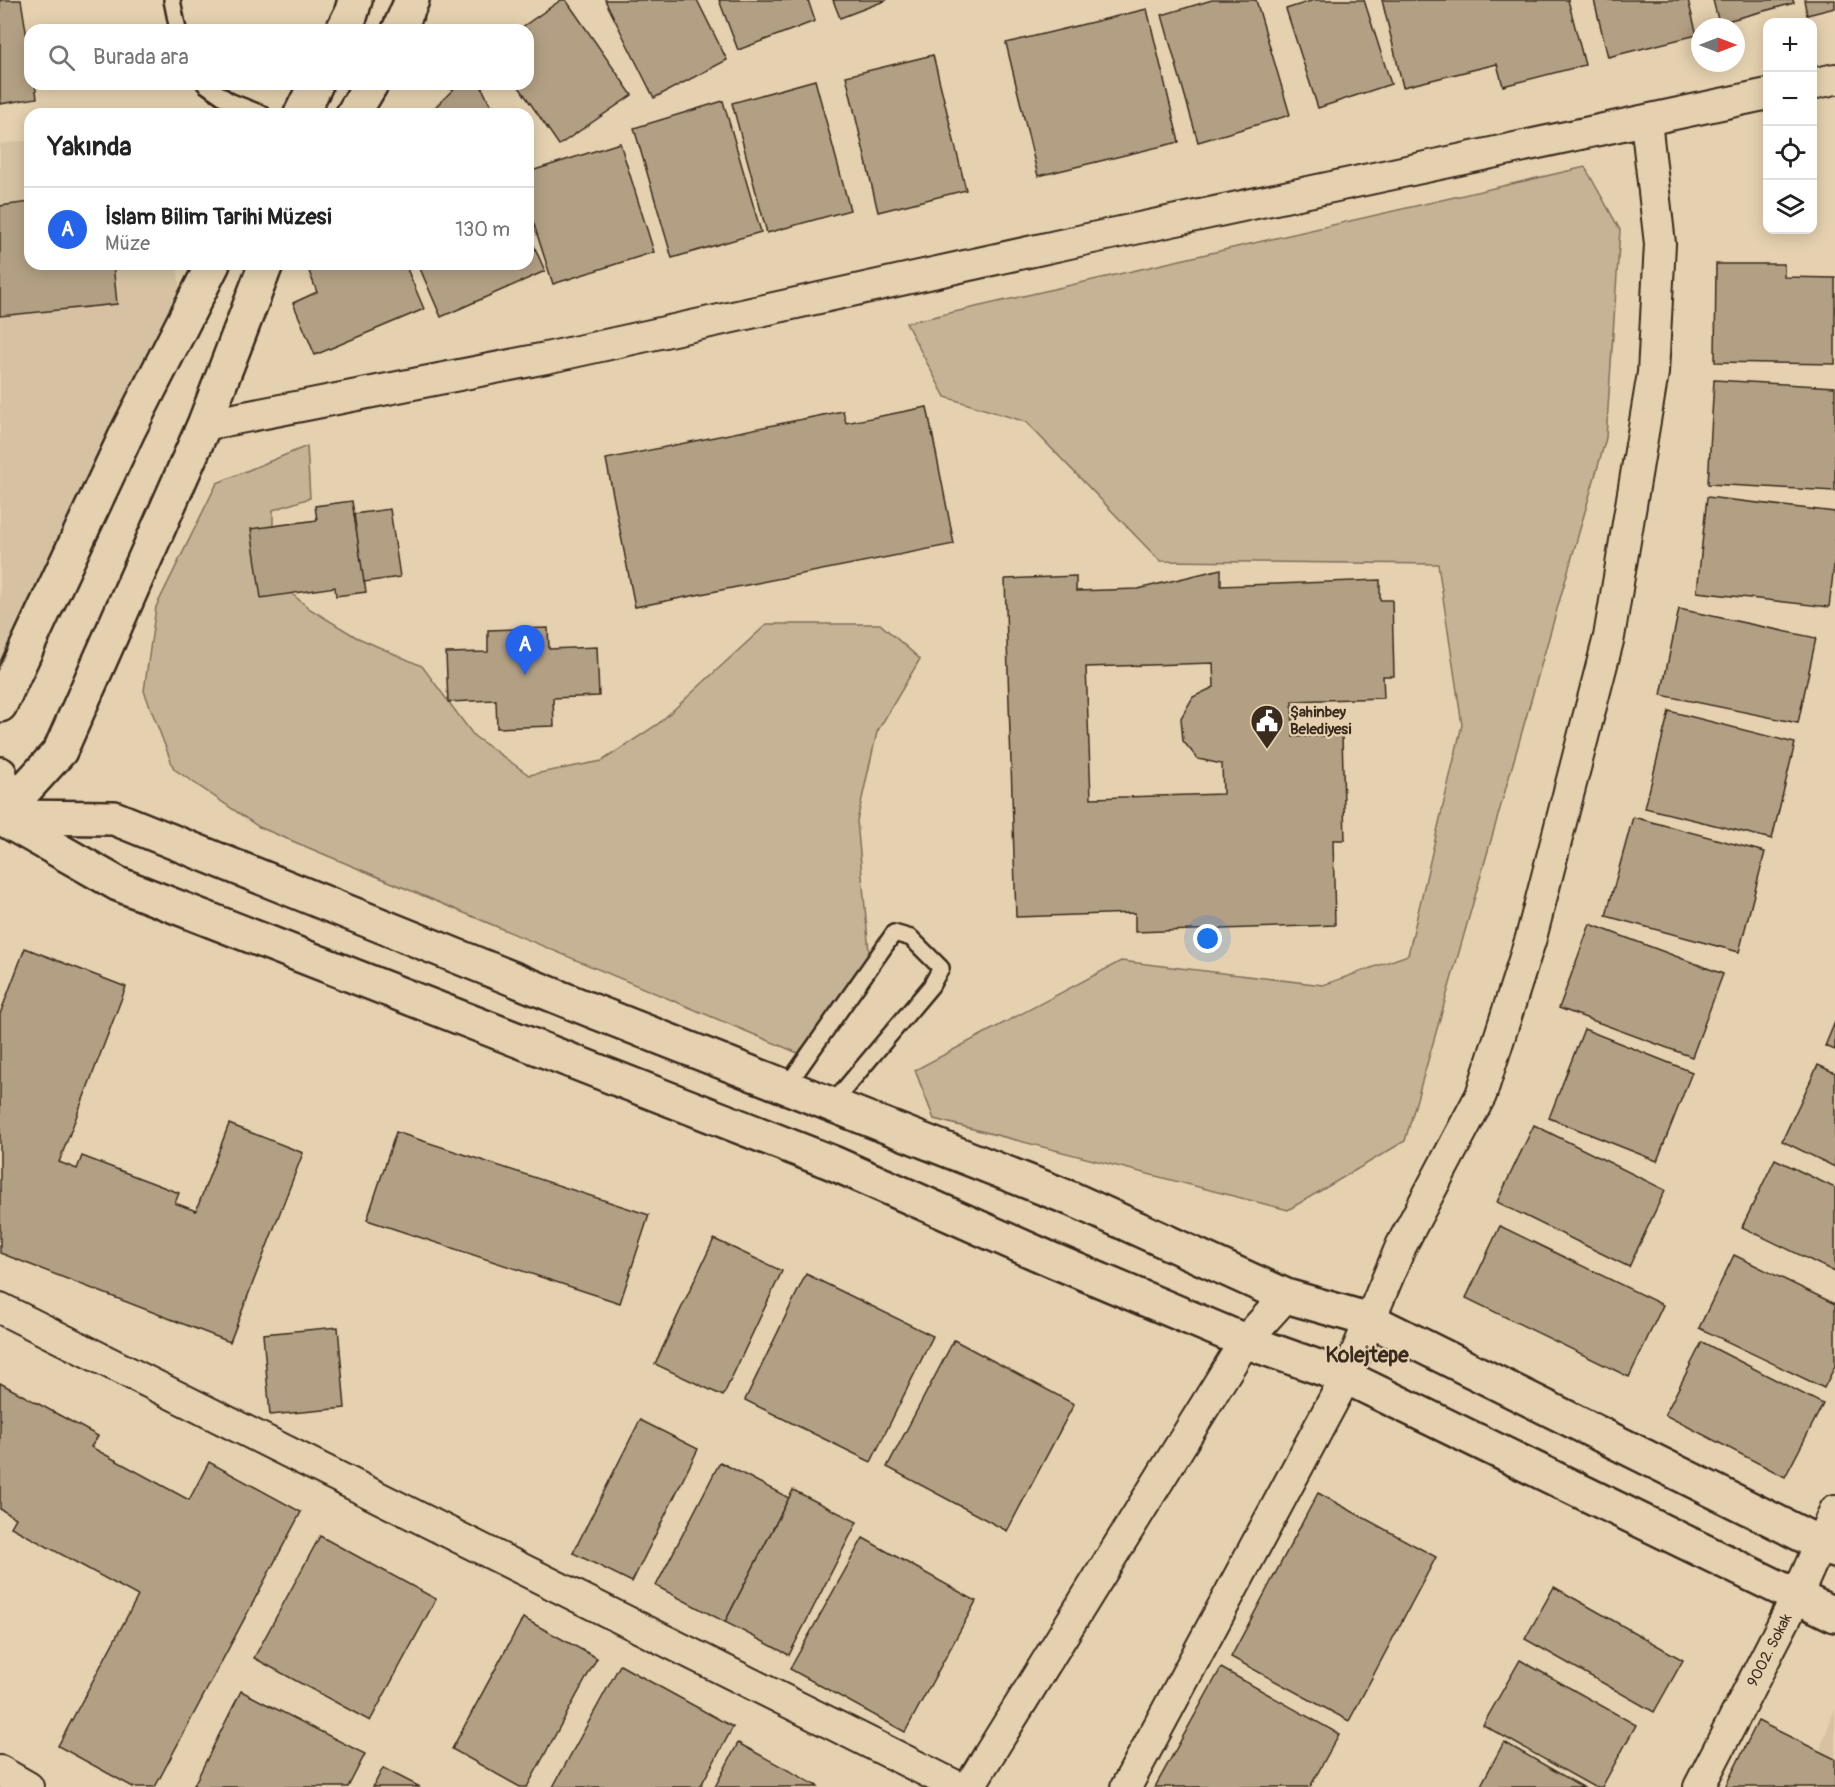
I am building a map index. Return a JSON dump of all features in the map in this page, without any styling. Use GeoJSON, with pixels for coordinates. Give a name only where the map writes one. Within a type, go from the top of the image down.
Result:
{"type":"FeatureCollection","features":[{"type":"Feature","properties":{"kind":"street"},"geometry":{"type":"LineString","coordinates":[[346,24],[355,0]]}},
{"type":"Feature","properties":{"kind":"street"},"geometry":{"type":"LineString","coordinates":[[402,24],[412,0]]}},
{"type":"Feature","properties":{"kind":"street"},"geometry":{"type":"LineString","coordinates":[[1817,83],[1835,79]]}},
{"type":"Feature","properties":{"kind":"street"},"geometry":{"type":"LineString","coordinates":[[304,108],[313,90]]}},
{"type":"Feature","properties":{"kind":"street"},"geometry":{"type":"LineString","coordinates":[[357,108],[367,90]]}},
{"type":"Feature","properties":{"kind":"street"},"geometry":{"type":"LineString","coordinates":[[204,425],[546,358],[1083,240],[1763,95]]}},
{"type":"Feature","properties":{"kind":"street"},"geometry":{"type":"LineString","coordinates":[[1126,1787],[1346,1377],[1401,1246],[1481,1095],[1531,938],[1610,636],[1653,373],[1660,244],[1646,121]]}},
{"type":"Feature","properties":{"kind":"street"},"geometry":{"type":"LineString","coordinates":[[0,705],[128,430],[210,270]]}},
{"type":"Feature","properties":{"kind":"street"},"geometry":{"type":"LineString","coordinates":[[0,817],[60,751],[204,425],[264,270]]}},
{"type":"Feature","properties":{"kind":"street"},"geometry":{"type":"LineString","coordinates":[[0,774],[0,817]]}},
{"type":"Feature","properties":{"kind":"street"},"geometry":{"type":"LineString","coordinates":[[0,817],[114,818],[593,1011],[1072,1199],[1286,1296],[1370,1320],[1828,1547]]}},
{"type":"Feature","properties":{"kind":"street"},"geometry":{"type":"LineString","coordinates":[[0,817],[118,884],[833,1163],[1039,1254],[1245,1341],[1346,1377],[1835,1615]]}},
{"type":"Feature","properties":{"kind":"street"},"geometry":{"type":"LineString","coordinates":[[969,1787],[1245,1341],[1286,1296]]}},
{"type":"Feature","properties":{"kind":"street"},"geometry":{"type":"LineString","coordinates":[[0,1308],[958,1787]]}},
{"type":"Feature","properties":{"kind":"street","name":"9002. Sokak"},"geometry":{"type":"LineString","coordinates":[[1699,1787],[1797,1598],[1828,1547],[1835,1510]]}},
{"type":"Feature","properties":{"kind":"street"},"geometry":{"type":"LineString","coordinates":[[0,1771],[28,1787]]}},
{"type":"Feature","properties":{"kind":"lane"},"geometry":{"type":"LineString","coordinates":[[172,0],[177,24]]}},
{"type":"Feature","properties":{"kind":"lane"},"geometry":{"type":"LineString","coordinates":[[213,90],[229,101],[247,108]]}},
{"type":"Feature","properties":{"kind":"lane"},"geometry":{"type":"LineString","coordinates":[[786,1087],[894,933],[911,938],[941,968],[931,986],[831,1105]]}},
{"type":"Feature","properties":{"kind":"shaded area"},"geometry":{"type":"Polygon","coordinates":[[[24,141],[24,270],[178,270],[185,326],[0,719],[0,144],[24,141]]]}},
{"type":"Feature","properties":{"kind":"shaded area"},"geometry":{"type":"Polygon","coordinates":[[[1585,167],[1620,230],[1606,438],[1405,1141],[1288,1210],[934,1119],[915,1070],[1121,961],[1323,985],[1408,955],[1462,725],[1438,564],[1160,561],[1026,422],[945,397],[906,323],[1585,167]]]}},
{"type":"Feature","properties":{"kind":"shaded area"},"geometry":{"type":"Polygon","coordinates":[[[307,446],[310,498],[273,510],[273,578],[310,609],[356,637],[422,666],[474,736],[529,775],[602,761],[658,724],[767,624],[880,624],[920,659],[877,732],[857,821],[870,962],[798,1053],[259,827],[174,769],[144,691],[156,607],[217,483],[307,446]]]}},
{"type":"Feature","properties":{"kind":"shaded area"},"geometry":{"type":"Polygon","coordinates":[[[1835,1708],[1835,1787],[1806,1787],[1835,1708]]]}},
{"type":"Feature","properties":{"kind":"building"},"geometry":{"type":"Polygon","coordinates":[[[0,0],[21,0],[25,24],[24,90],[36,90],[37,98],[0,104],[0,0]]]}},
{"type":"Feature","properties":{"kind":"building"},"geometry":{"type":"Polygon","coordinates":[[[561,0],[566,0],[632,95],[559,145],[521,90],[534,90],[534,24],[527,24],[561,0]]]}},
{"type":"Feature","properties":{"kind":"building"},"geometry":{"type":"Polygon","coordinates":[[[605,0],[697,0],[727,60],[654,98],[605,0]]]}},
{"type":"Feature","properties":{"kind":"building"},"geometry":{"type":"Polygon","coordinates":[[[719,0],[808,0],[815,21],[738,50],[719,0]]]}},
{"type":"Feature","properties":{"kind":"building"},"geometry":{"type":"Polygon","coordinates":[[[833,0],[887,0],[840,18],[833,0]]]}},
{"type":"Feature","properties":{"kind":"building"},"geometry":{"type":"Polygon","coordinates":[[[1212,0],[1256,0],[1290,115],[1198,142],[1162,15],[1212,0]]]}},
{"type":"Feature","properties":{"kind":"building"},"geometry":{"type":"Polygon","coordinates":[[[1314,0],[1364,0],[1391,84],[1318,108],[1286,9],[1314,0]]]}},
{"type":"Feature","properties":{"kind":"building"},"geometry":{"type":"Polygon","coordinates":[[[1382,0],[1568,0],[1585,65],[1503,86],[1497,64],[1403,87],[1382,0]]]}},
{"type":"Feature","properties":{"kind":"building"},"geometry":{"type":"Polygon","coordinates":[[[1594,0],[1688,0],[1693,18],[1691,36],[1608,57],[1594,0]]]}},
{"type":"Feature","properties":{"kind":"building"},"geometry":{"type":"Polygon","coordinates":[[[1713,0],[1793,0],[1794,3],[1738,18],[1718,18],[1713,0]]]}},
{"type":"Feature","properties":{"kind":"building"},"geometry":{"type":"Polygon","coordinates":[[[1804,0],[1835,0],[1835,8],[1807,15],[1804,0]]]}},
{"type":"Feature","properties":{"kind":"building"},"geometry":{"type":"Polygon","coordinates":[[[1147,9],[1179,142],[1038,176],[1006,43],[1147,9]]]}},
{"type":"Feature","properties":{"kind":"building"},"geometry":{"type":"Polygon","coordinates":[[[933,55],[966,190],[878,212],[846,76],[933,55]]]}},
{"type":"Feature","properties":{"kind":"building"},"geometry":{"type":"Polygon","coordinates":[[[815,80],[850,210],[767,233],[732,103],[815,80]]]}},
{"type":"Feature","properties":{"kind":"building"},"geometry":{"type":"Polygon","coordinates":[[[453,90],[483,90],[492,108],[434,108],[453,90]]]}},
{"type":"Feature","properties":{"kind":"building"},"geometry":{"type":"Polygon","coordinates":[[[723,101],[761,232],[672,258],[634,128],[723,101]]]}},
{"type":"Feature","properties":{"kind":"building"},"geometry":{"type":"Polygon","coordinates":[[[620,143],[654,252],[553,284],[534,225],[534,170],[620,143]]]}},
{"type":"Feature","properties":{"kind":"building"},"geometry":{"type":"Polygon","coordinates":[[[24,203],[24,270],[114,270],[117,304],[0,316],[0,206],[24,203]]]}},
{"type":"Feature","properties":{"kind":"building"},"geometry":{"type":"Polygon","coordinates":[[[534,246],[545,271],[441,317],[421,270],[534,270],[534,246]]]}},
{"type":"Feature","properties":{"kind":"building"},"geometry":{"type":"Polygon","coordinates":[[[1716,264],[1784,264],[1784,277],[1835,278],[1835,364],[1715,362],[1716,264]]]}},
{"type":"Feature","properties":{"kind":"building"},"geometry":{"type":"Polygon","coordinates":[[[309,270],[408,270],[424,309],[315,355],[293,303],[317,292],[309,270]]]}},
{"type":"Feature","properties":{"kind":"building"},"geometry":{"type":"Polygon","coordinates":[[[1714,380],[1835,387],[1835,491],[1708,484],[1714,380]]]}},
{"type":"Feature","properties":{"kind":"building"},"geometry":{"type":"Polygon","coordinates":[[[927,407],[954,544],[635,607],[606,459],[843,411],[846,423],[927,407]]]}},
{"type":"Feature","properties":{"kind":"building"},"geometry":{"type":"Polygon","coordinates":[[[1707,497],[1835,512],[1835,557],[1829,607],[1697,592],[1707,497]]]}},
{"type":"Feature","properties":{"kind":"building"},"geometry":{"type":"Polygon","coordinates":[[[352,501],[366,592],[336,596],[335,587],[261,598],[251,529],[317,520],[315,506],[352,501]]]}},
{"type":"Feature","properties":{"kind":"building"},"geometry":{"type":"Polygon","coordinates":[[[390,509],[400,577],[364,582],[354,514],[390,509]]]}},
{"type":"Feature","properties":{"kind":"building","name":"Şahinbey Belediyesi"},"geometry":{"type":"Polygon","coordinates":[[[1221,569],[1221,586],[1380,580],[1380,600],[1392,600],[1394,676],[1383,676],[1384,698],[1292,701],[1293,737],[1342,735],[1345,840],[1333,840],[1335,925],[1135,932],[1135,913],[1016,917],[1005,579],[1076,576],[1076,591],[1138,589],[1221,569]],[[1213,663],[1086,667],[1091,798],[1223,794],[1222,764],[1198,759],[1183,741],[1181,718],[1193,697],[1214,687],[1213,663]]]}},
{"type":"Feature","properties":{"kind":"building"},"geometry":{"type":"Polygon","coordinates":[[[1679,609],[1816,638],[1798,723],[1661,695],[1679,609]]]}},
{"type":"Feature","properties":{"kind":"building"},"geometry":{"type":"Polygon","coordinates":[[[548,628],[549,649],[597,647],[599,696],[553,698],[554,726],[497,728],[496,700],[448,702],[446,653],[488,652],[488,630],[548,628]]]}},
{"type":"Feature","properties":{"kind":"building"},"geometry":{"type":"Polygon","coordinates":[[[1669,711],[1795,743],[1772,839],[1645,808],[1669,711]]]}},
{"type":"Feature","properties":{"kind":"building"},"geometry":{"type":"Polygon","coordinates":[[[1633,817],[1765,852],[1739,952],[1606,916],[1633,817]]]}},
{"type":"Feature","properties":{"kind":"building"},"geometry":{"type":"Polygon","coordinates":[[[1590,924],[1723,974],[1692,1057],[1559,1008],[1590,924]]]}},
{"type":"Feature","properties":{"kind":"building"},"geometry":{"type":"Polygon","coordinates":[[[25,948],[126,987],[59,1162],[77,1169],[82,1156],[179,1193],[175,1203],[196,1211],[229,1124],[303,1153],[230,1342],[0,1253],[0,1014],[25,948]]]}},
{"type":"Feature","properties":{"kind":"building"},"geometry":{"type":"Polygon","coordinates":[[[1835,1022],[1835,1050],[1825,1046],[1835,1022]]]}},
{"type":"Feature","properties":{"kind":"building"},"geometry":{"type":"Polygon","coordinates":[[[1584,1029],[1692,1072],[1657,1161],[1549,1118],[1584,1029]]]}},
{"type":"Feature","properties":{"kind":"building"},"geometry":{"type":"Polygon","coordinates":[[[1818,1065],[1835,1073],[1835,1167],[1782,1141],[1818,1065]]]}},
{"type":"Feature","properties":{"kind":"building"},"geometry":{"type":"Polygon","coordinates":[[[1534,1125],[1665,1190],[1629,1267],[1497,1202],[1534,1125]]]}},
{"type":"Feature","properties":{"kind":"building"},"geometry":{"type":"Polygon","coordinates":[[[396,1132],[649,1215],[620,1303],[367,1220],[396,1132]]]}},
{"type":"Feature","properties":{"kind":"building"},"geometry":{"type":"Polygon","coordinates":[[[1775,1159],[1835,1188],[1835,1272],[1742,1227],[1775,1159]]]}},
{"type":"Feature","properties":{"kind":"building"},"geometry":{"type":"Polygon","coordinates":[[[1500,1226],[1663,1305],[1629,1377],[1466,1298],[1500,1226]]]}},
{"type":"Feature","properties":{"kind":"building"},"geometry":{"type":"Polygon","coordinates":[[[714,1239],[782,1271],[723,1396],[655,1364],[714,1239]]]}},
{"type":"Feature","properties":{"kind":"building"},"geometry":{"type":"Polygon","coordinates":[[[1734,1255],[1835,1304],[1835,1366],[1824,1388],[1699,1328],[1734,1255]]]}},
{"type":"Feature","properties":{"kind":"building"},"geometry":{"type":"Polygon","coordinates":[[[806,1274],[933,1336],[871,1462],[745,1400],[806,1274]]]}},
{"type":"Feature","properties":{"kind":"building"},"geometry":{"type":"Polygon","coordinates":[[[338,1327],[345,1408],[270,1415],[263,1334],[338,1327]]]}},
{"type":"Feature","properties":{"kind":"building"},"geometry":{"type":"Polygon","coordinates":[[[954,1340],[1074,1404],[1007,1531],[887,1467],[954,1340]]]}},
{"type":"Feature","properties":{"kind":"building"},"geometry":{"type":"Polygon","coordinates":[[[1702,1342],[1823,1404],[1785,1477],[1665,1415],[1702,1342]]]}},
{"type":"Feature","properties":{"kind":"building"},"geometry":{"type":"Polygon","coordinates":[[[0,1383],[98,1436],[91,1447],[189,1500],[209,1462],[301,1512],[155,1787],[133,1787],[58,1746],[138,1596],[11,1527],[16,1518],[0,1509],[0,1383]]]}},
{"type":"Feature","properties":{"kind":"building"},"geometry":{"type":"Polygon","coordinates":[[[640,1420],[698,1449],[632,1582],[573,1553],[640,1420]]]}},
{"type":"Feature","properties":{"kind":"building"},"geometry":{"type":"Polygon","coordinates":[[[720,1462],[789,1498],[725,1622],[656,1586],[720,1462]]]}},
{"type":"Feature","properties":{"kind":"building"},"geometry":{"type":"Polygon","coordinates":[[[793,1490],[857,1522],[789,1655],[725,1622],[793,1490]]]}},
{"type":"Feature","properties":{"kind":"building"},"geometry":{"type":"Polygon","coordinates":[[[1318,1493],[1436,1557],[1349,1721],[1231,1657],[1318,1493]]]}},
{"type":"Feature","properties":{"kind":"building"},"geometry":{"type":"Polygon","coordinates":[[[320,1536],[436,1599],[370,1721],[254,1658],[320,1536]]]}},
{"type":"Feature","properties":{"kind":"building"},"geometry":{"type":"Polygon","coordinates":[[[863,1538],[976,1601],[905,1732],[790,1669],[863,1538]]]}},
{"type":"Feature","properties":{"kind":"building"},"geometry":{"type":"Polygon","coordinates":[[[1554,1587],[1683,1660],[1654,1712],[1525,1639],[1554,1587]]]}},
{"type":"Feature","properties":{"kind":"building"},"geometry":{"type":"Polygon","coordinates":[[[523,1618],[597,1658],[527,1787],[520,1787],[452,1749],[523,1618]]]}},
{"type":"Feature","properties":{"kind":"building"},"geometry":{"type":"Polygon","coordinates":[[[1520,1660],[1636,1725],[1602,1787],[1594,1787],[1483,1725],[1520,1660]]]}},
{"type":"Feature","properties":{"kind":"building"},"geometry":{"type":"Polygon","coordinates":[[[620,1665],[733,1727],[700,1787],[553,1787],[620,1665]]]}},
{"type":"Feature","properties":{"kind":"building"},"geometry":{"type":"Polygon","coordinates":[[[1221,1668],[1339,1734],[1310,1787],[1155,1787],[1221,1668]]]}},
{"type":"Feature","properties":{"kind":"building"},"geometry":{"type":"Polygon","coordinates":[[[241,1691],[365,1754],[348,1787],[193,1787],[241,1691]]]}},
{"type":"Feature","properties":{"kind":"building"},"geometry":{"type":"Polygon","coordinates":[[[1758,1721],[1835,1759],[1835,1787],[1725,1787],[1758,1721]]]}},
{"type":"Feature","properties":{"kind":"building"},"geometry":{"type":"Polygon","coordinates":[[[1504,1742],[1583,1787],[1480,1787],[1504,1742]]]}},
{"type":"Feature","properties":{"kind":"building"},"geometry":{"type":"Polygon","coordinates":[[[738,1743],[819,1787],[715,1787],[738,1743]]]}},
{"type":"Feature","properties":{"kind":"building"},"geometry":{"type":"Polygon","coordinates":[[[383,1768],[420,1787],[373,1787],[383,1768]]]}},
{"type":"Feature","properties":{"kind":"place","name":"İslam Bilim Tarihi Müzesi"},"geometry":{"type":"Point","coordinates":[525,675]}},
{"type":"Feature","properties":{"kind":"place","name":"Şahinbey Belediyesi"},"geometry":{"type":"Point","coordinates":[1267,750]}},
{"type":"Feature","properties":{"kind":"district","name":"Kolejtepe"},"geometry":{"type":"Point","coordinates":[1367,1355]}}]}
